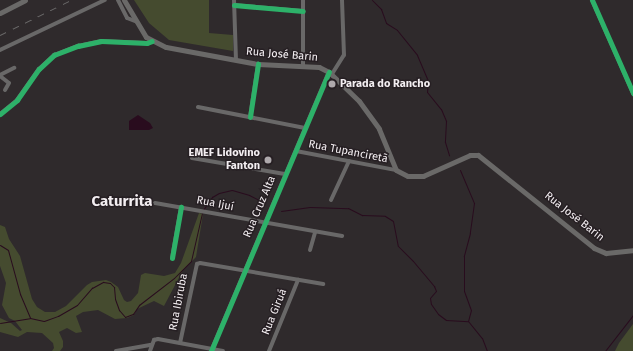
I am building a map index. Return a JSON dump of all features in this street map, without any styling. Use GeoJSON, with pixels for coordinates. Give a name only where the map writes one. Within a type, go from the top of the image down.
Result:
{"type":"FeatureCollection","features":[{"type":"Feature","properties":{"kind":"main road"},"geometry":{"type":"LineString","coordinates":[[0,13],[24,0]]}},
{"type":"Feature","properties":{"kind":"main road","name":"Rua José Barin"},"geometry":{"type":"LineString","coordinates":[[124,0],[135,21],[146,37],[166,47],[258,64],[303,65],[318,67],[331,73],[359,101],[379,129],[396,170],[408,176],[423,176],[470,155],[478,155],[594,248],[606,253],[633,250]]}},
{"type":"Feature","properties":{"kind":"street"},"geometry":{"type":"LineString","coordinates":[[0,50],[105,0]]}},
{"type":"Feature","properties":{"kind":"street"},"geometry":{"type":"LineString","coordinates":[[118,0],[127,18],[135,21]]}},
{"type":"Feature","properties":{"kind":"street"},"geometry":{"type":"LineString","coordinates":[[303,0],[303,65]]}},
{"type":"Feature","properties":{"kind":"street","name":"Rua Cruz Alta"},"geometry":{"type":"LineString","coordinates":[[212,350],[264,222],[305,128],[331,73],[344,55],[342,0]]}},
{"type":"Feature","properties":{"kind":"street"},"geometry":{"type":"LineString","coordinates":[[592,0],[633,93]]}},
{"type":"Feature","properties":{"kind":"street"},"geometry":{"type":"LineString","coordinates":[[236,60],[234,2],[303,11]]}},
{"type":"Feature","properties":{"kind":"street"},"geometry":{"type":"LineString","coordinates":[[0,114],[17,100],[39,69],[54,55],[78,46],[101,41],[147,43],[152,41]]}},
{"type":"Feature","properties":{"kind":"street"},"geometry":{"type":"LineString","coordinates":[[250,117],[258,64]]}},
{"type":"Feature","properties":{"kind":"street"},"geometry":{"type":"LineString","coordinates":[[5,90],[9,83],[0,76],[14,68]]}},
{"type":"Feature","properties":{"kind":"street"},"geometry":{"type":"LineString","coordinates":[[198,107],[305,128]]}},
{"type":"Feature","properties":{"kind":"street","name":"Rua Tupanciretã"},"geometry":{"type":"LineString","coordinates":[[296,151],[396,170]]}},
{"type":"Feature","properties":{"kind":"street"},"geometry":{"type":"LineString","coordinates":[[192,158],[285,174]]}},
{"type":"Feature","properties":{"kind":"street"},"geometry":{"type":"LineString","coordinates":[[331,200],[348,161]]}},
{"type":"Feature","properties":{"kind":"street","name":"Rua Ijuí"},"geometry":{"type":"LineString","coordinates":[[155,203],[342,236]]}},
{"type":"Feature","properties":{"kind":"street"},"geometry":{"type":"LineString","coordinates":[[172,258],[181,207]]}},
{"type":"Feature","properties":{"kind":"street"},"geometry":{"type":"LineString","coordinates":[[310,250],[315,232]]}},
{"type":"Feature","properties":{"kind":"street","name":"Rua Ibiruba"},"geometry":{"type":"LineString","coordinates":[[180,343],[197,264],[200,263],[244,271]]}},
{"type":"Feature","properties":{"kind":"street"},"geometry":{"type":"LineString","coordinates":[[244,271],[323,284]]}},
{"type":"Feature","properties":{"kind":"street","name":"Rua Giruá"},"geometry":{"type":"LineString","coordinates":[[269,351],[298,280]]}},
{"type":"Feature","properties":{"kind":"street"},"geometry":{"type":"LineString","coordinates":[[150,351],[154,340],[158,339],[223,351]]}},
{"type":"Feature","properties":{"kind":"street"},"geometry":{"type":"LineString","coordinates":[[116,351],[151,345]]}},
{"type":"Feature","properties":{"kind":"green space"},"geometry":{"type":"Polygon","coordinates":[[[134,0],[209,0],[209,33],[233,35],[233,51],[169,40],[149,23],[134,0]]]}},
{"type":"Feature","properties":{"kind":"green space"},"geometry":{"type":"Polygon","coordinates":[[[199,213],[203,214],[196,257],[183,270],[164,306],[154,301],[137,309],[134,315],[127,318],[115,319],[98,310],[83,312],[76,316],[82,332],[76,333],[67,328],[59,332],[63,341],[63,347],[60,351],[52,351],[54,348],[53,343],[42,333],[27,332],[18,337],[0,332],[0,318],[11,323],[20,331],[22,330],[15,321],[9,318],[2,305],[6,283],[0,266],[0,225],[5,227],[9,239],[20,256],[32,299],[37,307],[45,312],[55,312],[66,306],[92,282],[106,280],[111,282],[118,287],[124,300],[127,302],[131,301],[138,293],[141,275],[145,273],[164,276],[175,273],[181,263],[199,213]]]}},
{"type":"Feature","properties":{"kind":"green space"},"geometry":{"type":"Polygon","coordinates":[[[633,324],[633,351],[615,351],[619,343],[633,324]]]}},
{"type":"Feature","properties":{"kind":"shaded area"},"geometry":{"type":"Polygon","coordinates":[[[138,115],[150,123],[153,128],[149,130],[129,130],[129,121],[138,115]]]}},
{"type":"Feature","properties":{"kind":"waterway"},"geometry":{"type":"LineString","coordinates":[[372,0],[381,9],[386,23],[397,30],[417,55],[428,81],[427,92],[441,109],[446,121],[445,142],[449,155]]}},
{"type":"Feature","properties":{"kind":"waterway"},"geometry":{"type":"LineString","coordinates":[[460,170],[474,203],[470,233],[464,256],[464,291],[471,310],[468,321]]}},
{"type":"Feature","properties":{"kind":"waterway"},"geometry":{"type":"LineString","coordinates":[[203,210],[212,197],[219,193],[232,190],[249,195],[265,203]]}},
{"type":"Feature","properties":{"kind":"waterway"},"geometry":{"type":"LineString","coordinates":[[281,211],[310,207],[348,208],[362,215],[385,216],[393,221],[398,246],[434,286],[436,291],[430,298],[431,304],[438,314],[446,320],[468,321],[482,338],[487,351]]}},
{"type":"Feature","properties":{"kind":"waterway"},"geometry":{"type":"LineString","coordinates":[[0,323],[30,318],[44,321],[58,316],[77,305],[92,288],[103,282],[110,283],[114,287],[115,299],[119,310],[125,317],[133,314],[139,305],[174,278],[191,261],[202,213]]}},
{"type":"Feature","properties":{"kind":"waterway"},"geometry":{"type":"LineString","coordinates":[[0,245],[8,250],[20,294],[30,318]]}},
{"type":"Feature","properties":{"kind":"waterway"},"geometry":{"type":"LineString","coordinates":[[605,351],[633,315]]}},
{"type":"Feature","properties":{"kind":"railway"},"geometry":{"type":"LineString","coordinates":[[0,35],[71,0]]}},
{"type":"Feature","properties":{"kind":"cycle path"},"geometry":{"type":"LineString","coordinates":[[592,0],[633,93]]}},
{"type":"Feature","properties":{"kind":"cycle path"},"geometry":{"type":"LineString","coordinates":[[234,5],[303,11]]}},
{"type":"Feature","properties":{"kind":"cycle path"},"geometry":{"type":"LineString","coordinates":[[0,114],[17,100],[39,69],[54,55],[78,46],[101,41],[147,43],[152,41]]}},
{"type":"Feature","properties":{"kind":"cycle path"},"geometry":{"type":"LineString","coordinates":[[250,117],[258,64]]}},
{"type":"Feature","properties":{"kind":"cycle path"},"geometry":{"type":"LineString","coordinates":[[211,351],[329,72]]}},
{"type":"Feature","properties":{"kind":"cycle path"},"geometry":{"type":"LineString","coordinates":[[172,258],[181,207]]}},
{"type":"Feature","properties":{"kind":"place","name":"Parada do Rancho"},"geometry":{"type":"Point","coordinates":[332,84]}},
{"type":"Feature","properties":{"kind":"place","name":"EMEF Lidovino Fanton"},"geometry":{"type":"Point","coordinates":[268,160]}},
{"type":"Feature","properties":{"kind":"district","name":"Caturrita"},"geometry":{"type":"Point","coordinates":[122,202]}}]}
